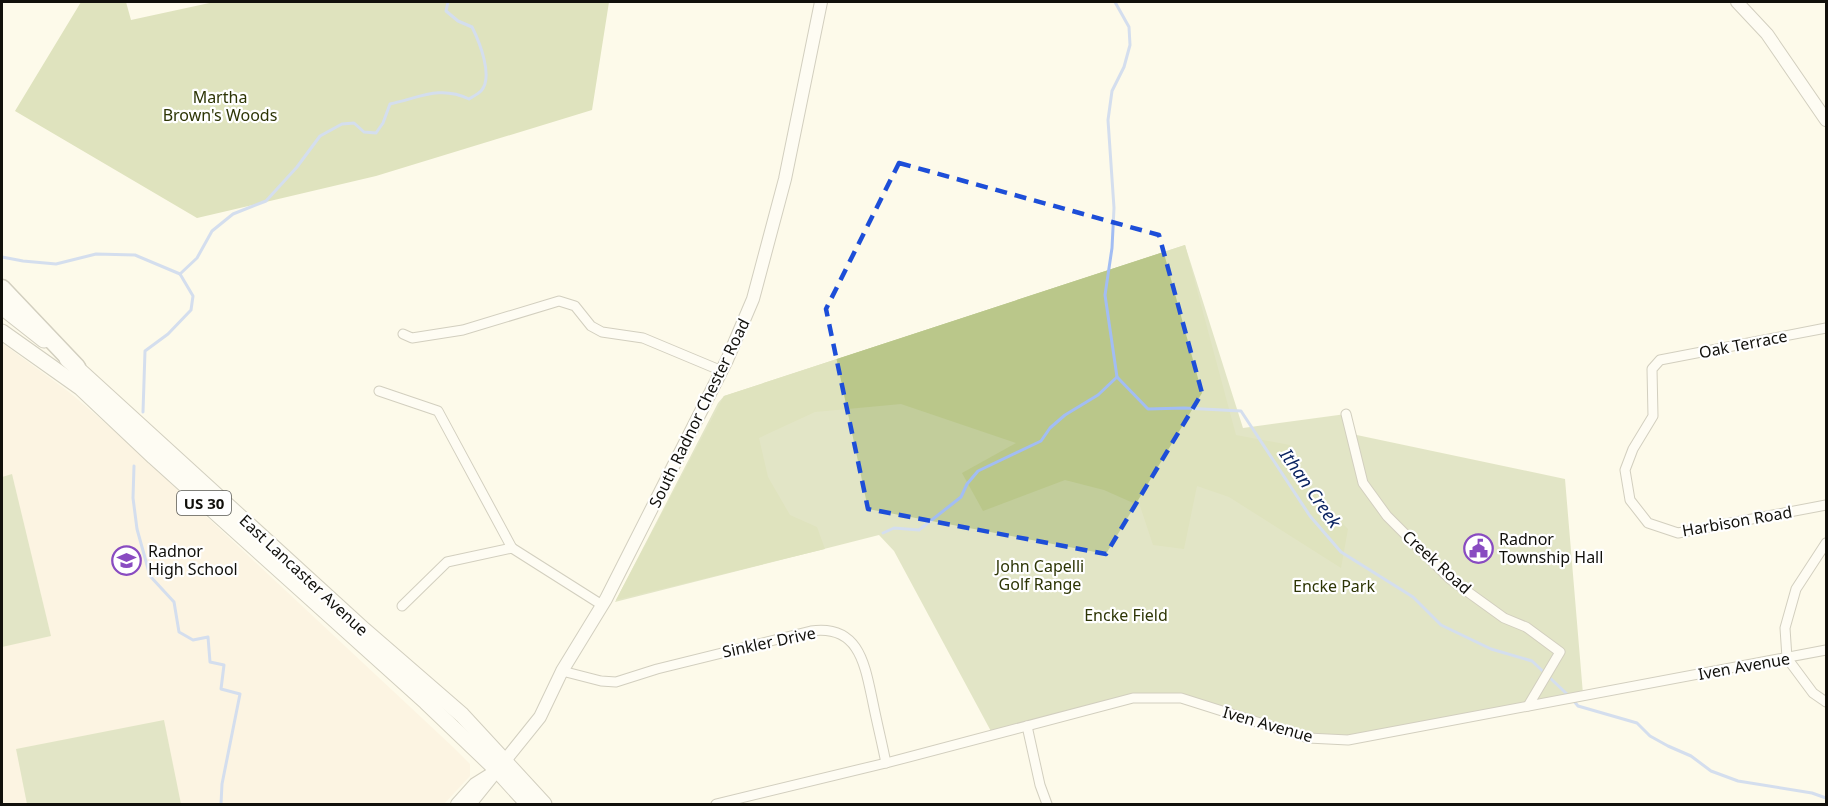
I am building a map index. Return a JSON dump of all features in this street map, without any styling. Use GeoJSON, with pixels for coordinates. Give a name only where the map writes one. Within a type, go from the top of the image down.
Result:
{"type":"FeatureCollection","features":[{"type":"Feature","properties":{"kind":"highway"},"geometry":{"type":"LineString","coordinates":[[2,288],[77,367]]}},
{"type":"Feature","properties":{"kind":"highway","name":"East Lancaster Avenue"},"geometry":{"type":"LineString","coordinates":[[2,307],[77,367],[364,630],[440,694],[502,766],[528,804]]}},
{"type":"Feature","properties":{"kind":"highway","name":"East Lancaster Avenue"},"geometry":{"type":"LineString","coordinates":[[2,332],[81,388],[154,457],[426,702],[544,804]]}},
{"type":"Feature","properties":{"kind":"main road","name":"South Radnor Chester Road"},"geometry":{"type":"LineString","coordinates":[[470,804],[540,717],[562,671],[602,606],[722,371],[753,299],[785,179],[821,2]]}},
{"type":"Feature","properties":{"kind":"main road"},"geometry":{"type":"LineString","coordinates":[[1737,2],[1767,34],[1827,120]]}},
{"type":"Feature","properties":{"kind":"main road"},"geometry":{"type":"LineString","coordinates":[[457,804],[475,784],[502,766]]}},
{"type":"Feature","properties":{"kind":"street"},"geometry":{"type":"LineString","coordinates":[[403,334],[412,338],[463,330],[559,301],[575,306],[591,326],[602,332],[643,338],[722,371]]}},
{"type":"Feature","properties":{"kind":"street","name":"Oak Terrace"},"geometry":{"type":"LineString","coordinates":[[1660,360],[1827,328]]}},
{"type":"Feature","properties":{"kind":"street","name":"Harbison Road"},"geometry":{"type":"LineString","coordinates":[[1660,360],[1652,369],[1653,416],[1625,470],[1629,500],[1648,523],[1678,532],[1827,506]]}},
{"type":"Feature","properties":{"kind":"street"},"geometry":{"type":"LineString","coordinates":[[380,391],[438,411],[512,548],[602,606]]}},
{"type":"Feature","properties":{"kind":"street","name":"Creek Road"},"geometry":{"type":"LineString","coordinates":[[1346,414],[1363,483],[1387,516],[1450,579],[1504,618],[1526,627],[1560,652],[1528,705]]}},
{"type":"Feature","properties":{"kind":"street"},"geometry":{"type":"LineString","coordinates":[[1827,543],[1796,589],[1785,628],[1788,658],[1813,693],[1827,702]]}},
{"type":"Feature","properties":{"kind":"street"},"geometry":{"type":"LineString","coordinates":[[402,606],[447,562],[512,548]]}},
{"type":"Feature","properties":{"kind":"street","name":"Sinkler Drive"},"geometry":{"type":"LineString","coordinates":[[562,671],[601,681],[616,682],[657,669],[810,631],[835,632],[852,643],[864,664],[886,763]]}},
{"type":"Feature","properties":{"kind":"street","name":"Iven Avenue"},"geometry":{"type":"LineString","coordinates":[[716,804],[886,763],[1133,698],[1181,698],[1308,738],[1348,740],[1827,650]]}},
{"type":"Feature","properties":{"kind":"street"},"geometry":{"type":"LineString","coordinates":[[1027,726],[1040,785],[1047,804]]}},
{"type":"Feature","properties":{"kind":"highlighted area"},"geometry":{"type":"Polygon","coordinates":[[[899,163],[1159,235],[1202,393],[1106,554],[868,509],[826,309],[899,163]]]}},
{"type":"Feature","properties":{"kind":"shaded area","name":"Radnor High School"},"geometry":{"type":"Polygon","coordinates":[[[2,343],[69,392],[117,433],[470,764],[470,776],[444,804],[2,804],[2,343]]]}},
{"type":"Feature","properties":{"kind":"green space","name":"Martha Brown's Woods"},"geometry":{"type":"Polygon","coordinates":[[[81,2],[126,2],[131,20],[214,2],[609,2],[592,110],[376,176],[197,218],[15,111],[81,2]]]}},
{"type":"Feature","properties":{"kind":"green space","name":"Encke Park"},"geometry":{"type":"Polygon","coordinates":[[[1185,245],[1243,428],[1346,414],[1352,434],[1565,479],[1583,694],[1348,740],[1308,738],[1181,698],[1133,698],[993,735],[894,551],[879,535],[615,602],[718,403],[724,396],[1185,245]]]}},
{"type":"Feature","properties":{"kind":"green space"},"geometry":{"type":"Polygon","coordinates":[[[1185,245],[1236,435],[1290,445],[1317,497],[1348,529],[1341,568],[1229,497],[1197,486],[1184,549],[1153,545],[1140,506],[1104,490],[1065,480],[983,511],[962,473],[1016,443],[901,404],[815,412],[759,438],[768,477],[790,515],[817,527],[825,549],[616,600],[724,396],[1185,245]]]}},
{"type":"Feature","properties":{"kind":"green space"},"geometry":{"type":"Polygon","coordinates":[[[12,474],[51,636],[2,647],[2,477],[12,474]]]}},
{"type":"Feature","properties":{"kind":"green space"},"geometry":{"type":"Polygon","coordinates":[[[164,720],[181,804],[27,804],[16,749],[164,720]]]}},
{"type":"Feature","properties":{"kind":"waterway"},"geometry":{"type":"LineString","coordinates":[[180,274],[197,258],[212,231],[233,214],[266,201],[297,167],[320,136],[342,124],[354,123],[364,132],[376,133],[383,123],[390,104],[439,93],[469,99],[481,91],[485,85],[486,68],[478,41],[472,27],[458,21],[446,11],[448,2]]}},
{"type":"Feature","properties":{"kind":"waterway","name":"Ithan Creek"},"geometry":{"type":"LineString","coordinates":[[1115,2],[1129,27],[1130,45],[1124,67],[1112,91],[1108,120],[1114,208],[1112,248],[1105,295],[1117,377],[1148,409],[1241,411],[1310,516],[1341,552],[1413,597],[1441,625],[1491,649],[1532,661],[1568,695]]}},
{"type":"Feature","properties":{"kind":"waterway"},"geometry":{"type":"LineString","coordinates":[[2,257],[56,264],[96,254],[135,255],[180,274]]}},
{"type":"Feature","properties":{"kind":"waterway"},"geometry":{"type":"LineString","coordinates":[[143,412],[145,351],[168,334],[191,310],[193,296],[180,274]]}},
{"type":"Feature","properties":{"kind":"waterway"},"geometry":{"type":"LineString","coordinates":[[883,533],[894,528],[919,530],[961,497],[967,484],[978,471],[1041,441],[1050,428],[1065,415],[1098,395],[1117,377]]}},
{"type":"Feature","properties":{"kind":"waterway"},"geometry":{"type":"LineString","coordinates":[[134,466],[133,498],[137,529],[150,576],[174,602],[179,632],[193,640],[208,637],[210,662],[224,665],[221,689],[240,694],[222,784],[221,804]]}},
{"type":"Feature","properties":{"kind":"waterway","name":"Ithan Creek"},"geometry":{"type":"LineString","coordinates":[[1573,700],[1578,706],[1637,723],[1650,736],[1691,756],[1711,771],[1738,781],[1812,793],[1826,798]]}},
{"type":"Feature","properties":{"kind":"place","name":"Radnor Township Hall"},"geometry":{"type":"Point","coordinates":[1478,548]}},
{"type":"Feature","properties":{"kind":"place","name":"Radnor High School"},"geometry":{"type":"Point","coordinates":[127,560]}},
{"type":"Feature","properties":{"kind":"park label","name":"John Capelli Golf Range"},"geometry":{"type":"Point","coordinates":[1040,575]}},
{"type":"Feature","properties":{"kind":"park label","name":"Encke Field"},"geometry":{"type":"Point","coordinates":[1126,615]}}]}
